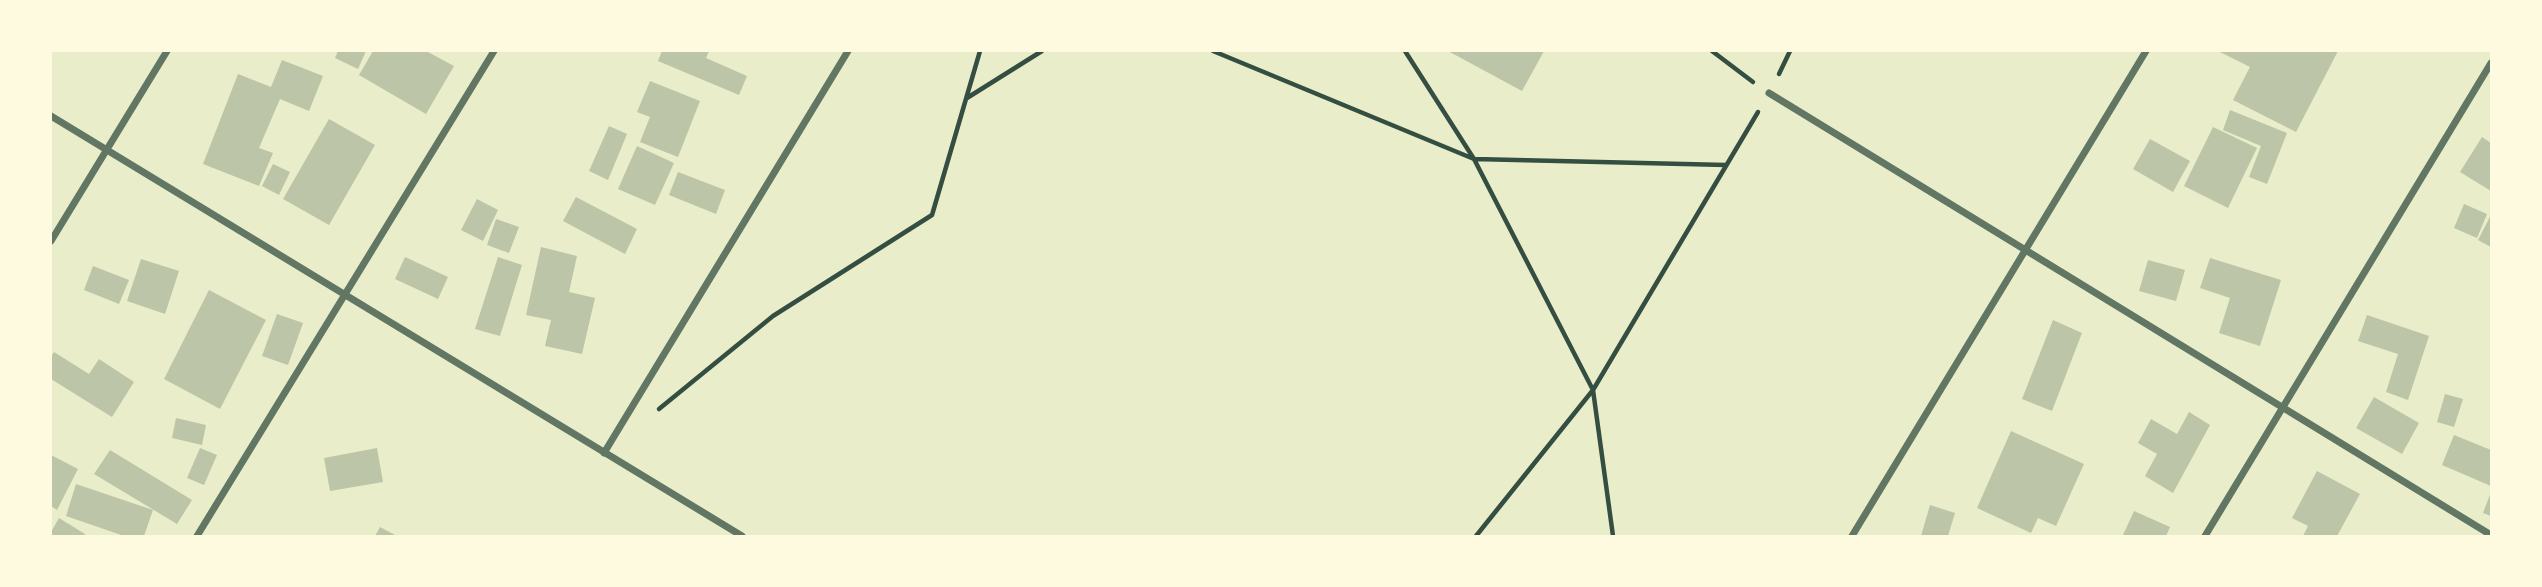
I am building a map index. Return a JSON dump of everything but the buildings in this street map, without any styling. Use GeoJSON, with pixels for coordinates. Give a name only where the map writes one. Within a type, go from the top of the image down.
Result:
{"type":"FeatureCollection","features":[{"type":"Feature","properties":{"kind":"street"},"geometry":{"type":"LineString","coordinates":[[51,241],[167,51]]}},
{"type":"Feature","properties":{"kind":"street"},"geometry":{"type":"LineString","coordinates":[[197,536],[494,51]]}},
{"type":"Feature","properties":{"kind":"street"},"geometry":{"type":"LineString","coordinates":[[604,453],[848,51]]}},
{"type":"Feature","properties":{"kind":"street"},"geometry":{"type":"LineString","coordinates":[[1852,536],[2146,51]]}},
{"type":"Feature","properties":{"kind":"street"},"geometry":{"type":"LineString","coordinates":[[2204,536],[2491,63]]}},
{"type":"Feature","properties":{"kind":"street"},"geometry":{"type":"LineString","coordinates":[[1769,93],[2491,535]]}},
{"type":"Feature","properties":{"kind":"street"},"geometry":{"type":"LineString","coordinates":[[51,117],[742,536]]}},
{"type":"Feature","properties":{"kind":"path"},"geometry":{"type":"LineString","coordinates":[[657,410],[773,316],[932,215],[980,51]]}},
{"type":"Feature","properties":{"kind":"path"},"geometry":{"type":"LineString","coordinates":[[966,99],[1042,51]]}},
{"type":"Feature","properties":{"kind":"path"},"geometry":{"type":"LineString","coordinates":[[1213,51],[1474,159],[1727,165]]}},
{"type":"Feature","properties":{"kind":"path"},"geometry":{"type":"LineString","coordinates":[[1405,51],[1474,159],[1593,390],[1613,536]]}},
{"type":"Feature","properties":{"kind":"path"},"geometry":{"type":"LineString","coordinates":[[1712,51],[1769,93]]}},
{"type":"Feature","properties":{"kind":"path"},"geometry":{"type":"LineString","coordinates":[[1476,536],[1593,390],[1769,93],[1790,51]]}}]}
